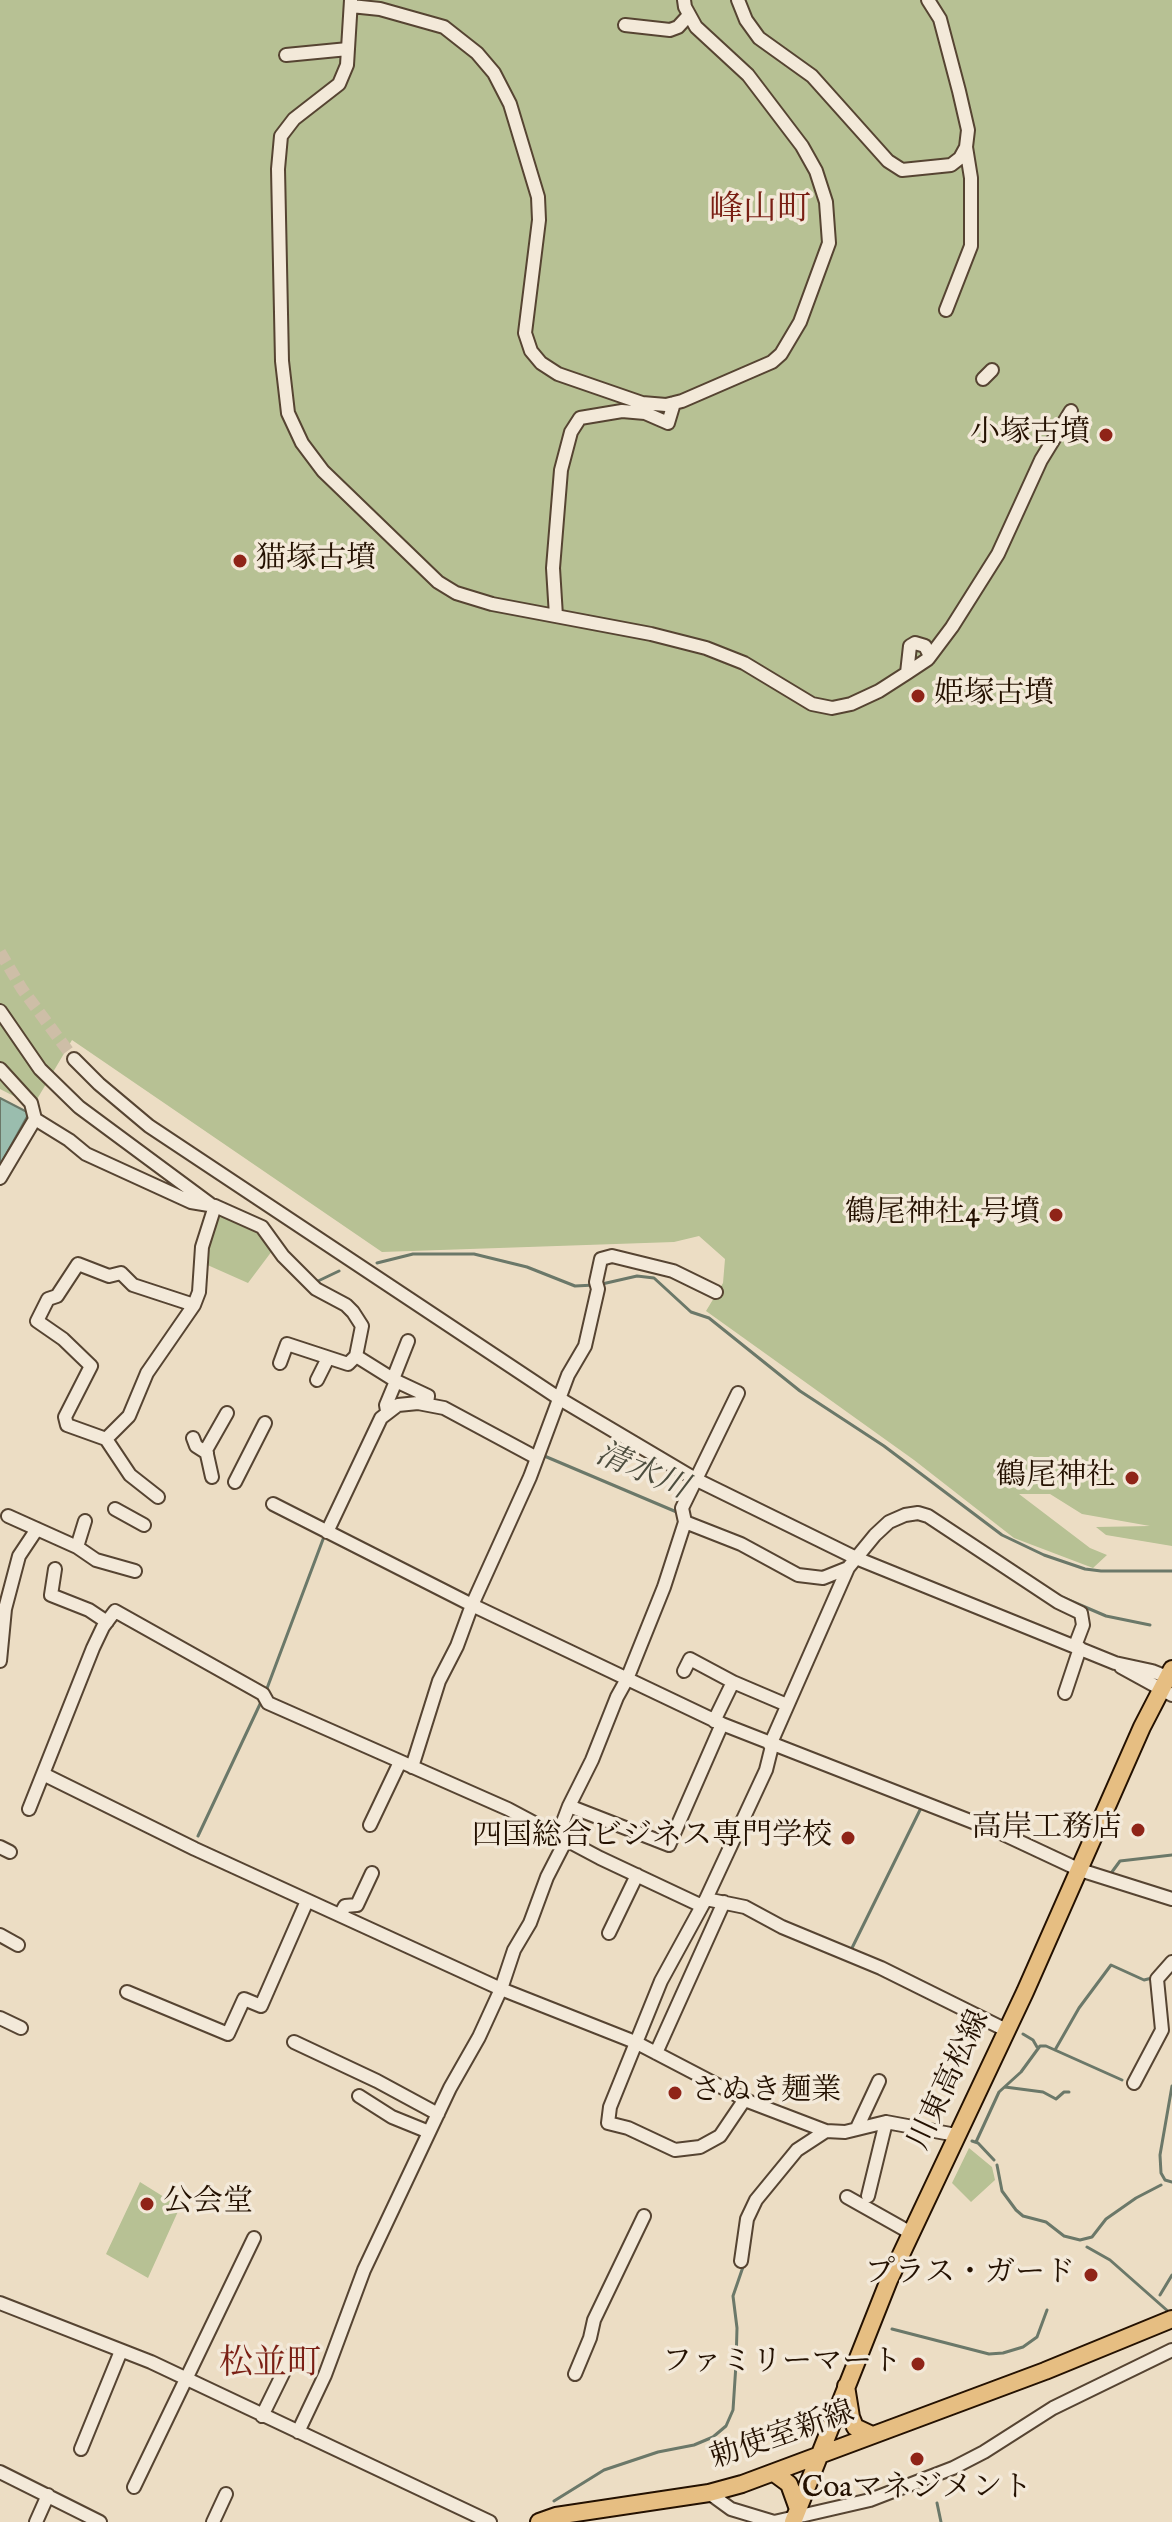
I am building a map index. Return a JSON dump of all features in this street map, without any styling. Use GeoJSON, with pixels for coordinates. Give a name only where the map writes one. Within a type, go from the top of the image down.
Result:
{"type":"FeatureCollection","features":[{"type":"Feature","properties":{"kind":"main road","name":"川東高松線"},"geometry":{"type":"LineString","coordinates":[[795,2516],[911,2233],[1080,1870],[1142,1727],[1169,1682]]}},
{"type":"Feature","properties":{"kind":"main road","name":"勅使室新線"},"geometry":{"type":"LineString","coordinates":[[539,2522],[576,2512],[709,2493],[774,2473],[1172,2319]]}},
{"type":"Feature","properties":{"kind":"main road"},"geometry":{"type":"LineString","coordinates":[[846,2386],[855,2427],[872,2435]]}},
{"type":"Feature","properties":{"kind":"main road"},"geometry":{"type":"LineString","coordinates":[[774,2473],[789,2484],[795,2516]]}},
{"type":"Feature","properties":{"kind":"street"},"geometry":{"type":"LineString","coordinates":[[408,15],[411,0]]}},
{"type":"Feature","properties":{"kind":"street"},"geometry":{"type":"LineString","coordinates":[[684,0],[696,27],[748,75],[802,146],[816,171],[826,202],[829,243],[800,322],[781,354],[772,362],[666,405],[642,403],[558,374],[541,363],[531,351],[525,333],[539,220],[538,197],[510,104],[494,73],[477,53],[444,27],[408,15],[351,3],[347,65],[339,84],[294,119],[281,136],[278,169],[282,361],[288,413],[302,443],[323,471],[438,582],[456,593],[706,648],[744,663],[812,704],[832,708],[851,704],[879,691],[928,659],[998,554],[1041,460],[1071,411]]}},
{"type":"Feature","properties":{"kind":"street"},"geometry":{"type":"LineString","coordinates":[[738,0],[746,20],[759,38],[812,76],[888,161],[902,170],[951,165],[960,158],[966,147]]}},
{"type":"Feature","properties":{"kind":"street"},"geometry":{"type":"LineString","coordinates":[[928,0],[940,19],[959,91],[968,130],[966,147],[971,178],[971,246],[946,310]]}},
{"type":"Feature","properties":{"kind":"street"},"geometry":{"type":"LineString","coordinates":[[625,25],[670,30],[678,27],[689,15]]}},
{"type":"Feature","properties":{"kind":"street"},"geometry":{"type":"LineString","coordinates":[[286,55],[348,49]]}},
{"type":"Feature","properties":{"kind":"street"},"geometry":{"type":"LineString","coordinates":[[556,616],[553,568],[560,484],[571,432],[580,418],[622,411],[645,413],[668,423],[674,403]]}},
{"type":"Feature","properties":{"kind":"street"},"geometry":{"type":"LineString","coordinates":[[907,673],[910,646],[915,643],[925,646],[928,659]]}},
{"type":"Feature","properties":{"kind":"street"},"geometry":{"type":"LineString","coordinates":[[0,1011],[40,1069],[79,1107],[213,1205],[262,1227],[283,1256],[316,1289],[346,1305],[362,1326],[356,1356],[348,1364],[287,1344],[280,1363]]}},
{"type":"Feature","properties":{"kind":"street"},"geometry":{"type":"LineString","coordinates":[[74,1059],[149,1126],[560,1399],[695,1479],[852,1563],[1169,1682]]}},
{"type":"Feature","properties":{"kind":"street"},"geometry":{"type":"LineString","coordinates":[[0,1069],[31,1103],[35,1119],[86,1154],[191,1202],[213,1205]]}},
{"type":"Feature","properties":{"kind":"street"},"geometry":{"type":"LineString","coordinates":[[0,1178],[35,1119]]}},
{"type":"Feature","properties":{"kind":"street"},"geometry":{"type":"LineString","coordinates":[[106,1439],[129,1416],[147,1373],[194,1305],[199,1292],[202,1247],[213,1205]]}},
{"type":"Feature","properties":{"kind":"street"},"geometry":{"type":"LineString","coordinates":[[370,1825],[406,1764],[568,1375],[585,1346],[598,1289],[596,1282],[601,1259],[612,1256],[673,1271],[716,1292]]}},
{"type":"Feature","properties":{"kind":"street"},"geometry":{"type":"LineString","coordinates":[[158,1497],[130,1475],[106,1439],[67,1425],[65,1417],[91,1366],[63,1339],[37,1321],[48,1299],[57,1296],[78,1264],[109,1276],[121,1273],[133,1285],[194,1305]]}},
{"type":"Feature","properties":{"kind":"street"},"geometry":{"type":"LineString","coordinates":[[327,1532],[387,1408],[408,1341]]}},
{"type":"Feature","properties":{"kind":"street"},"geometry":{"type":"LineString","coordinates":[[356,1356],[427,1400],[538,1453]]}},
{"type":"Feature","properties":{"kind":"street"},"geometry":{"type":"LineString","coordinates":[[317,1380],[328,1358]]}},
{"type":"Feature","properties":{"kind":"street"},"geometry":{"type":"LineString","coordinates":[[298,2432],[325,2375],[364,2270],[501,1989],[514,1950],[530,1923],[562,1838],[569,1806],[592,1760],[664,1587],[695,1479],[738,1393]]}},
{"type":"Feature","properties":{"kind":"street"},"geometry":{"type":"LineString","coordinates":[[387,1408],[427,1400]]}},
{"type":"Feature","properties":{"kind":"street"},"geometry":{"type":"LineString","coordinates":[[212,1477],[206,1450],[227,1413]]}},
{"type":"Feature","properties":{"kind":"street"},"geometry":{"type":"LineString","coordinates":[[235,1482],[265,1423]]}},
{"type":"Feature","properties":{"kind":"street"},"geometry":{"type":"LineString","coordinates":[[193,1438],[196,1446],[207,1453]]}},
{"type":"Feature","properties":{"kind":"street"},"geometry":{"type":"LineString","coordinates":[[273,1504],[472,1605],[718,1723],[1001,1833],[1080,1870],[1172,1899]]}},
{"type":"Feature","properties":{"kind":"street"},"geometry":{"type":"LineString","coordinates":[[115,1509],[144,1525]]}},
{"type":"Feature","properties":{"kind":"street"},"geometry":{"type":"LineString","coordinates":[[745,2099],[720,2136],[700,2147],[675,2150],[628,2128],[608,2123],[610,2107],[661,1981],[704,1902],[766,1770],[771,1746],[787,1705],[852,1563],[889,1522],[918,1513],[928,1516],[1058,1602],[1081,1613],[1083,1625],[1065,1693]]}},
{"type":"Feature","properties":{"kind":"street"},"geometry":{"type":"LineString","coordinates":[[8,1516],[77,1547],[96,1560],[135,1571]]}},
{"type":"Feature","properties":{"kind":"street"},"geometry":{"type":"LineString","coordinates":[[684,1516],[798,1575],[823,1578],[852,1563]]}},
{"type":"Feature","properties":{"kind":"street"},"geometry":{"type":"LineString","coordinates":[[77,1547],[85,1521]]}},
{"type":"Feature","properties":{"kind":"street"},"geometry":{"type":"LineString","coordinates":[[0,1661],[5,1609],[19,1556],[37,1529]]}},
{"type":"Feature","properties":{"kind":"street"},"geometry":{"type":"LineString","coordinates":[[55,1569],[51,1595],[89,1610],[107,1622]]}},
{"type":"Feature","properties":{"kind":"street"},"geometry":{"type":"LineString","coordinates":[[29,1809],[93,1648],[115,1611],[263,1694],[268,1703],[508,1809],[637,1875],[704,1902],[724,1902],[745,1907],[794,1932],[881,1968],[1006,2030]]}},
{"type":"Feature","properties":{"kind":"street"},"geometry":{"type":"LineString","coordinates":[[684,1671],[690,1659],[787,1705]]}},
{"type":"Feature","properties":{"kind":"street"},"geometry":{"type":"LineString","coordinates":[[569,1806],[669,1845],[733,1682]]}},
{"type":"Feature","properties":{"kind":"street"},"geometry":{"type":"LineString","coordinates":[[43,1774],[307,1901],[501,1989],[635,2042],[745,2099],[826,2131],[845,2132],[886,2122],[956,2135]]}},
{"type":"Feature","properties":{"kind":"street"},"geometry":{"type":"LineString","coordinates":[[340,1915],[345,1906],[357,1905],[372,1873]]}},
{"type":"Feature","properties":{"kind":"street"},"geometry":{"type":"LineString","coordinates":[[609,1933],[637,1875]]}},
{"type":"Feature","properties":{"kind":"street"},"geometry":{"type":"LineString","coordinates":[[127,1992],[228,2034],[244,1999],[261,2006],[307,1901]]}},
{"type":"Feature","properties":{"kind":"street"},"geometry":{"type":"LineString","coordinates":[[656,2053],[724,1902]]}},
{"type":"Feature","properties":{"kind":"street"},"geometry":{"type":"LineString","coordinates":[[0,1935],[18,1945]]}},
{"type":"Feature","properties":{"kind":"street"},"geometry":{"type":"LineString","coordinates":[[1134,2083],[1162,2030],[1157,1979],[1172,1962]]}},
{"type":"Feature","properties":{"kind":"street"},"geometry":{"type":"LineString","coordinates":[[0,2018],[21,2028]]}},
{"type":"Feature","properties":{"kind":"street"},"geometry":{"type":"LineString","coordinates":[[294,2042],[438,2114]]}},
{"type":"Feature","properties":{"kind":"street"},"geometry":{"type":"LineString","coordinates":[[857,2128],[879,2081]]}},
{"type":"Feature","properties":{"kind":"street"},"geometry":{"type":"LineString","coordinates":[[359,2096],[392,2117],[429,2132]]}},
{"type":"Feature","properties":{"kind":"street"},"geometry":{"type":"LineString","coordinates":[[868,2196],[886,2122]]}},
{"type":"Feature","properties":{"kind":"street"},"geometry":{"type":"LineString","coordinates":[[741,2261],[747,2219],[756,2200],[797,2150],[826,2131]]}},
{"type":"Feature","properties":{"kind":"street"},"geometry":{"type":"LineString","coordinates":[[847,2197],[911,2233]]}},
{"type":"Feature","properties":{"kind":"street"},"geometry":{"type":"LineString","coordinates":[[575,2374],[594,2320],[644,2216]]}},
{"type":"Feature","properties":{"kind":"street"},"geometry":{"type":"LineString","coordinates":[[134,2487],[254,2238]]}},
{"type":"Feature","properties":{"kind":"street"},"geometry":{"type":"LineString","coordinates":[[0,2303],[187,2379],[490,2522]]}},
{"type":"Feature","properties":{"kind":"street"},"geometry":{"type":"LineString","coordinates":[[709,2493],[731,2509],[774,2522],[870,2500],[953,2468],[1053,2408],[1167,2352],[1153,2327]]}},
{"type":"Feature","properties":{"kind":"street"},"geometry":{"type":"LineString","coordinates":[[81,2449],[121,2351]]}},
{"type":"Feature","properties":{"kind":"street"},"geometry":{"type":"LineString","coordinates":[[262,2416],[293,2353]]}},
{"type":"Feature","properties":{"kind":"street"},"geometry":{"type":"LineString","coordinates":[[0,2472],[100,2522]]}},
{"type":"Feature","properties":{"kind":"street"},"geometry":{"type":"LineString","coordinates":[[213,2522],[226,2494]]}},
{"type":"Feature","properties":{"kind":"street"},"geometry":{"type":"LineString","coordinates":[[36,2522],[48,2495]]}},
{"type":"Feature","properties":{"kind":"shaded area"},"geometry":{"type":"Polygon","coordinates":[[[0,0],[1172,0],[1172,1546],[1106,1535],[1096,1527],[1150,1526],[1082,1514],[1050,1494],[1019,1494],[1090,1548],[1107,1555],[1093,1568],[1014,1538],[914,1460],[706,1311],[723,1283],[725,1259],[699,1236],[674,1242],[382,1252],[72,1040],[33,1106],[0,1089],[0,0]]]}},
{"type":"Feature","properties":{"kind":"shaded area"},"geometry":{"type":"Polygon","coordinates":[[[0,1098],[29,1113],[0,1165],[0,1098]]]}},
{"type":"Feature","properties":{"kind":"shaded area"},"geometry":{"type":"Polygon","coordinates":[[[221,1211],[253,1225],[275,1247],[248,1283],[203,1263],[216,1216],[221,1211]]]}},
{"type":"Feature","properties":{"kind":"shaded area"},"geometry":{"type":"Polygon","coordinates":[[[969,2148],[992,2167],[995,2180],[971,2202],[952,2183],[969,2148]]]}},
{"type":"Feature","properties":{"kind":"shaded area"},"geometry":{"type":"Polygon","coordinates":[[[140,2182],[180,2207],[148,2278],[106,2254],[140,2182]]]}},
{"type":"Feature","properties":{"kind":"waterway"},"geometry":{"type":"LineString","coordinates":[[377,1263],[413,1254],[474,1254],[527,1267],[575,1286],[595,1285]]}},
{"type":"Feature","properties":{"kind":"waterway"},"geometry":{"type":"LineString","coordinates":[[316,1282],[339,1271]]}},
{"type":"Feature","properties":{"kind":"waterway"},"geometry":{"type":"LineString","coordinates":[[602,1284],[637,1276],[654,1278],[691,1312],[709,1318],[800,1391],[884,1446],[1002,1535],[1044,1555],[1085,1569],[1172,1571]]}},
{"type":"Feature","properties":{"kind":"waterway","name":"清水川"},"geometry":{"type":"LineString","coordinates":[[542,1455],[679,1513]]}},
{"type":"Feature","properties":{"kind":"waterway"},"geometry":{"type":"LineString","coordinates":[[266,1691],[325,1534]]}},
{"type":"Feature","properties":{"kind":"waterway","name":"清水川"},"geometry":{"type":"LineString","coordinates":[[1057,1595],[1106,1616],[1150,1625]]}},
{"type":"Feature","properties":{"kind":"waterway"},"geometry":{"type":"LineString","coordinates":[[198,1836],[261,1702]]}},
{"type":"Feature","properties":{"kind":"waterway"},"geometry":{"type":"LineString","coordinates":[[851,1950],[921,1808]]}},
{"type":"Feature","properties":{"kind":"waterway"},"geometry":{"type":"LineString","coordinates":[[1109,1876],[1120,1861],[1172,1855]]}},
{"type":"Feature","properties":{"kind":"waterway"},"geometry":{"type":"LineString","coordinates":[[1055,2050],[1079,2008],[1111,1965],[1144,1980],[1152,1978]]}},
{"type":"Feature","properties":{"kind":"waterway"},"geometry":{"type":"LineString","coordinates":[[1023,2034],[1033,2040],[1037,2047]]}},
{"type":"Feature","properties":{"kind":"waterway"},"geometry":{"type":"LineString","coordinates":[[976,2142],[999,2092],[1021,2072],[1040,2046],[1122,2080]]}},
{"type":"Feature","properties":{"kind":"waterway"},"geometry":{"type":"LineString","coordinates":[[1172,2086],[1160,2155],[1161,2173],[1165,2180],[1172,2182]]}},
{"type":"Feature","properties":{"kind":"waterway"},"geometry":{"type":"LineString","coordinates":[[1005,2087],[1043,2092],[1056,2099],[1069,2092]]}},
{"type":"Feature","properties":{"kind":"waterway"},"geometry":{"type":"LineString","coordinates":[[972,2141],[978,2143],[994,2160]]}},
{"type":"Feature","properties":{"kind":"waterway"},"geometry":{"type":"LineString","coordinates":[[997,2165],[1002,2191],[1016,2210],[1023,2216],[1046,2222],[1064,2236],[1080,2240],[1092,2237],[1106,2219],[1161,2185]]}},
{"type":"Feature","properties":{"kind":"waterway"},"geometry":{"type":"LineString","coordinates":[[1087,2247],[1110,2260],[1170,2313]]}},
{"type":"Feature","properties":{"kind":"waterway"},"geometry":{"type":"LineString","coordinates":[[554,2501],[604,2470],[658,2452],[694,2445],[713,2437],[726,2426],[733,2410],[736,2364],[737,2328],[733,2296],[744,2264]]}},
{"type":"Feature","properties":{"kind":"waterway"},"geometry":{"type":"LineString","coordinates":[[1160,2295],[1172,2275]]}},
{"type":"Feature","properties":{"kind":"waterway"},"geometry":{"type":"LineString","coordinates":[[892,2329],[989,2354],[1003,2353],[1023,2347],[1037,2337],[1047,2310]]}},
{"type":"Feature","properties":{"kind":"waterway"},"geometry":{"type":"LineString","coordinates":[[937,2503],[941,2522]]}},
{"type":"Feature","properties":{"kind":"tunnel"},"geometry":{"type":"LineString","coordinates":[[0,952],[22,989],[74,1059]]}},
{"type":"Feature","properties":{"kind":"place","name":"小塚古墳"},"geometry":{"type":"Point","coordinates":[1106,435]}},
{"type":"Feature","properties":{"kind":"place","name":"猫塚古墳"},"geometry":{"type":"Point","coordinates":[240,561]}},
{"type":"Feature","properties":{"kind":"place","name":"姫塚古墳"},"geometry":{"type":"Point","coordinates":[918,696]}},
{"type":"Feature","properties":{"kind":"place","name":"鶴尾神社4号墳"},"geometry":{"type":"Point","coordinates":[1056,1215]}},
{"type":"Feature","properties":{"kind":"place","name":"鶴尾神社"},"geometry":{"type":"Point","coordinates":[1132,1478]}},
{"type":"Feature","properties":{"kind":"place","name":"高岸工務店"},"geometry":{"type":"Point","coordinates":[1138,1830]}},
{"type":"Feature","properties":{"kind":"place","name":"四国総合ビジネス専門学校"},"geometry":{"type":"Point","coordinates":[848,1838]}},
{"type":"Feature","properties":{"kind":"place","name":"さぬき麺業"},"geometry":{"type":"Point","coordinates":[675,2093]}},
{"type":"Feature","properties":{"kind":"place","name":"公会堂"},"geometry":{"type":"Point","coordinates":[147,2204]}},
{"type":"Feature","properties":{"kind":"place","name":"プラス・ガード"},"geometry":{"type":"Point","coordinates":[1091,2275]}},
{"type":"Feature","properties":{"kind":"place","name":"ファミリーマート"},"geometry":{"type":"Point","coordinates":[918,2364]}},
{"type":"Feature","properties":{"kind":"place","name":"Coaマネジメント"},"geometry":{"type":"Point","coordinates":[917,2459]}},
{"type":"Feature","properties":{"kind":"district","name":"峰山町"},"geometry":{"type":"Point","coordinates":[760,212]}},
{"type":"Feature","properties":{"kind":"district","name":"松並町"},"geometry":{"type":"Point","coordinates":[270,2366]}}]}
